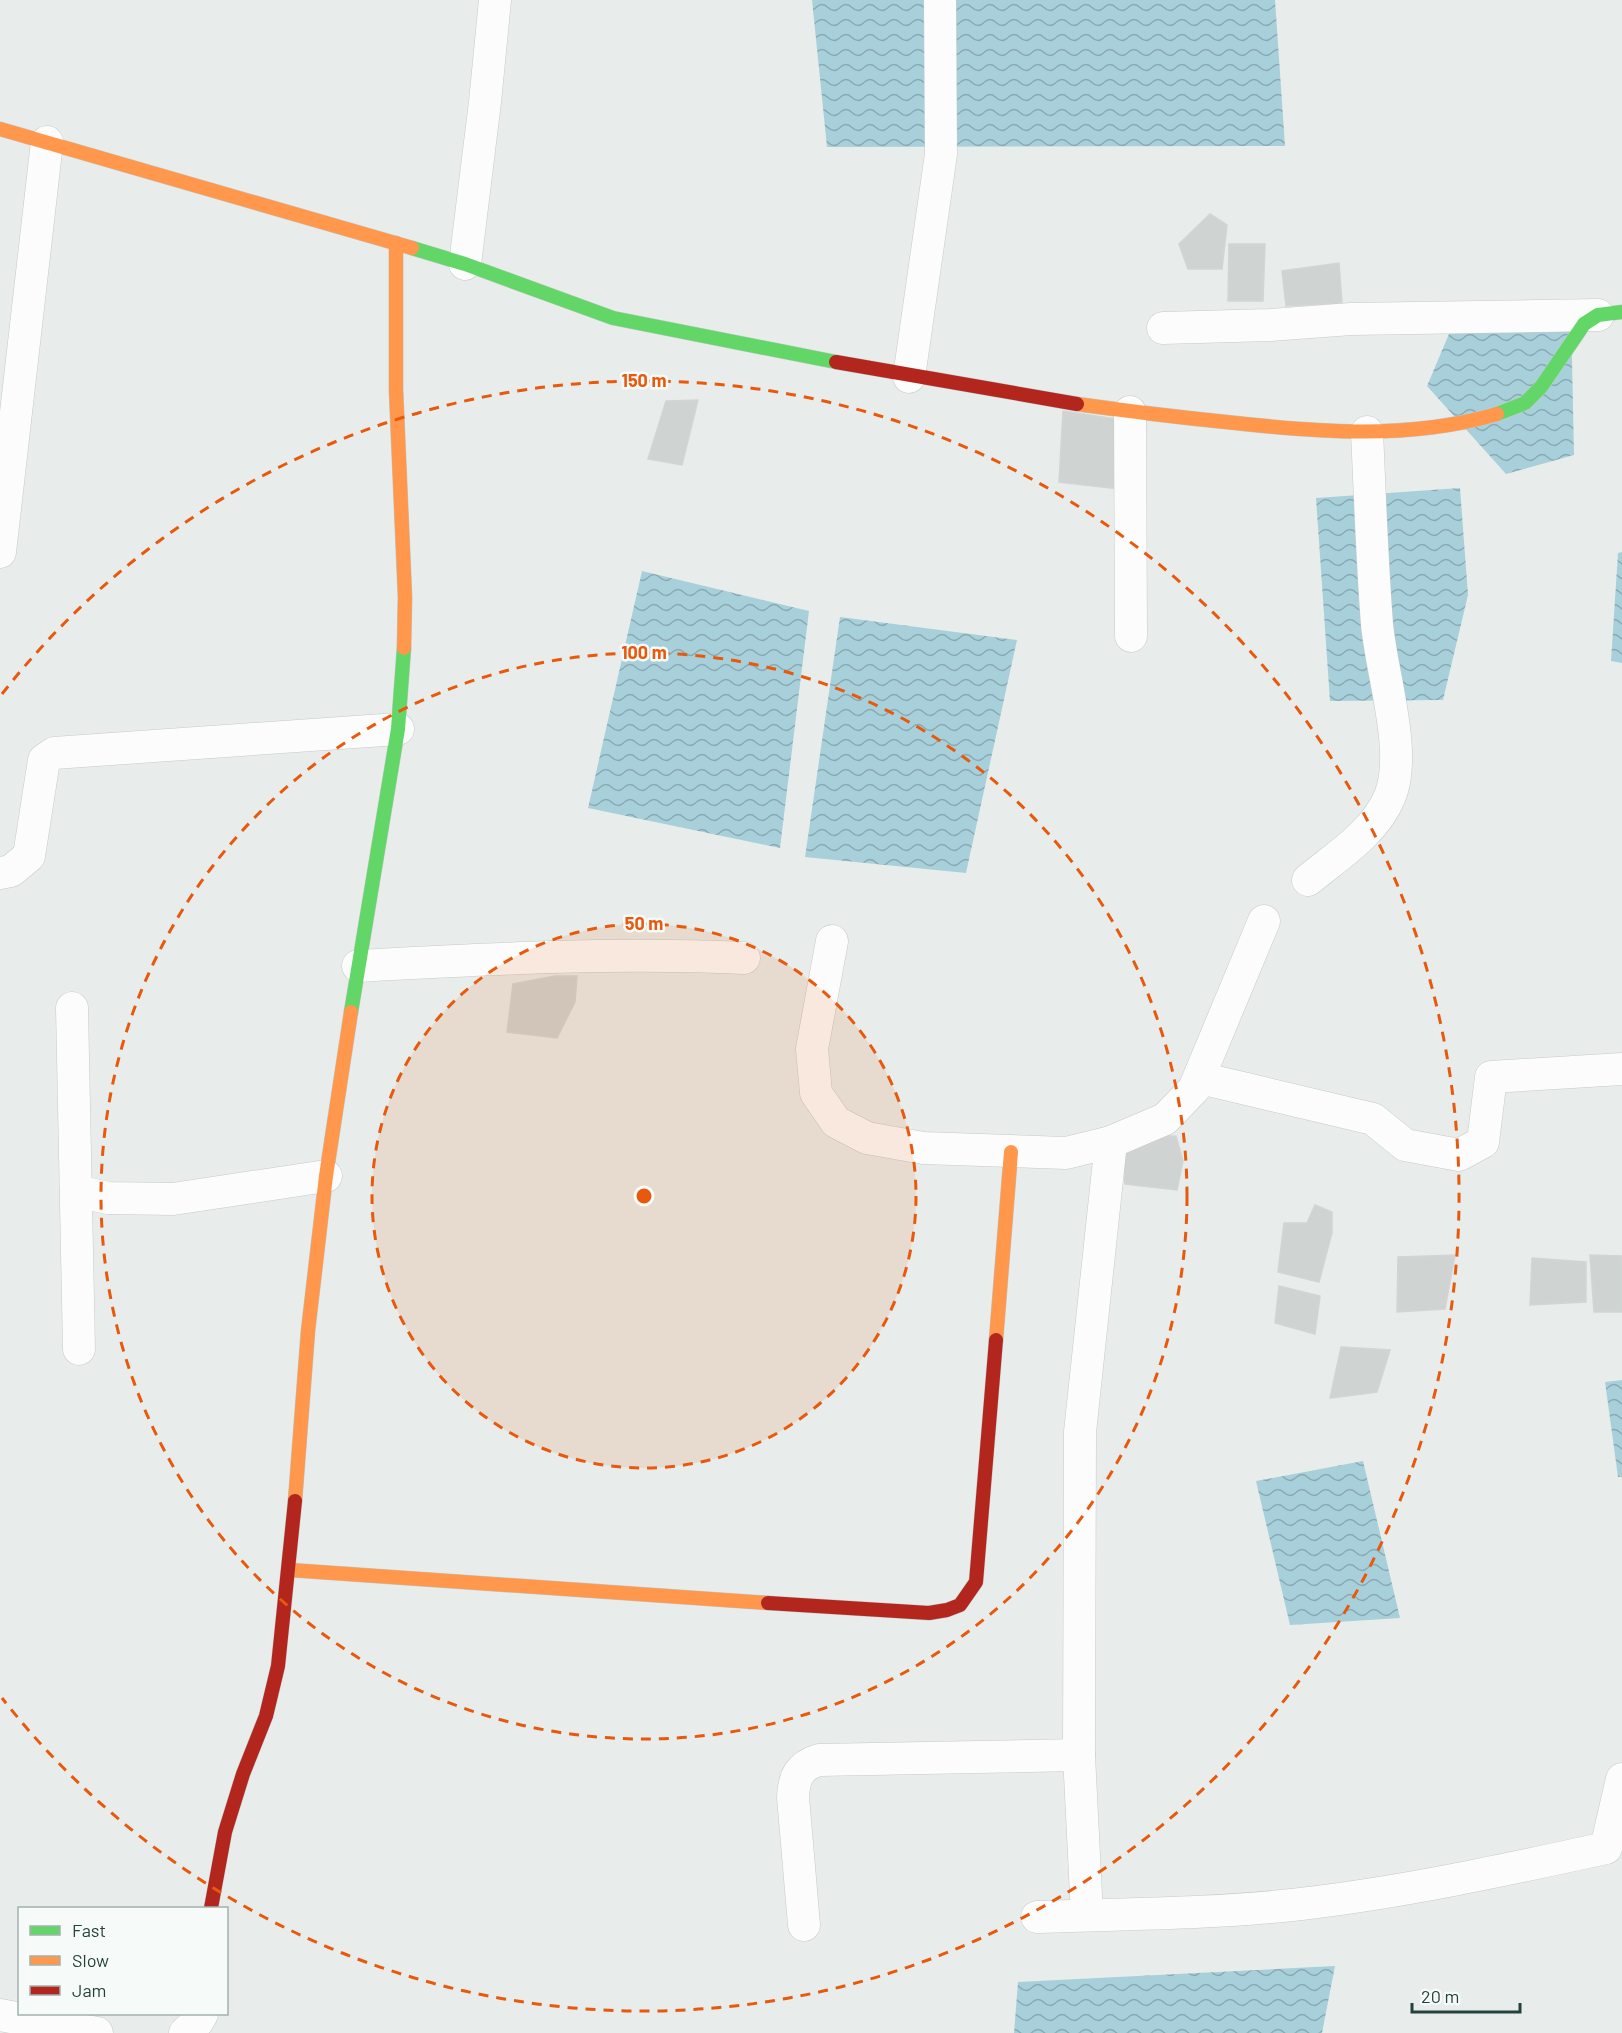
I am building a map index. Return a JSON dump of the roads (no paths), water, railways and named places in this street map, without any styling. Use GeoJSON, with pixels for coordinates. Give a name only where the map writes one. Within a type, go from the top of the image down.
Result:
{"type":"FeatureCollection","features":[{"type":"Feature","properties":{"kind":"street"},"geometry":{"type":"LineString","coordinates":[[465,264],[495,0]]}},
{"type":"Feature","properties":{"kind":"street"},"geometry":{"type":"LineString","coordinates":[[909,377],[941,154],[940,0]]}},
{"type":"Feature","properties":{"kind":"street"},"geometry":{"type":"LineString","coordinates":[[0,129],[465,264],[613,318],[909,377],[1130,412],[1306,431],[1367,432],[1437,426],[1495,415],[1525,402],[1541,387],[1584,324],[1610,314]]}},
{"type":"Feature","properties":{"kind":"street"},"geometry":{"type":"LineString","coordinates":[[0,552],[47,142]]}},
{"type":"Feature","properties":{"kind":"street"},"geometry":{"type":"LineString","coordinates":[[211,1907],[225,1832],[243,1774],[266,1716],[278,1666],[290,1570],[308,1331],[326,1176],[358,966],[398,729],[403,674],[405,597],[396,390],[396,243]]}},
{"type":"Feature","properties":{"kind":"street"},"geometry":{"type":"LineString","coordinates":[[1163,328],[1270,325],[1351,319],[1610,314]]}},
{"type":"Feature","properties":{"kind":"street"},"geometry":{"type":"LineString","coordinates":[[1130,412],[1131,636]]}},
{"type":"Feature","properties":{"kind":"street"},"geometry":{"type":"LineString","coordinates":[[1308,880],[1376,823],[1391,795],[1395,768],[1393,729],[1377,627],[1367,432]]}},
{"type":"Feature","properties":{"kind":"street"},"geometry":{"type":"LineString","coordinates":[[0,873],[11,871],[29,856],[44,760],[54,753],[398,729]]}},
{"type":"Feature","properties":{"kind":"street"},"geometry":{"type":"LineString","coordinates":[[832,941],[812,1048],[816,1093],[836,1122],[867,1138],[923,1148],[1066,1153],[1111,1142],[1165,1119],[1194,1089],[1264,921]]}},
{"type":"Feature","properties":{"kind":"street"},"geometry":{"type":"LineString","coordinates":[[358,966],[552,956],[685,955],[744,958]]}},
{"type":"Feature","properties":{"kind":"street"},"geometry":{"type":"LineString","coordinates":[[72,1008],[79,1349]]}},
{"type":"Feature","properties":{"kind":"street"},"geometry":{"type":"LineString","coordinates":[[1200,1078],[1374,1119],[1406,1145],[1459,1155],[1483,1142],[1491,1077],[1622,1069]]}},
{"type":"Feature","properties":{"kind":"street"},"geometry":{"type":"LineString","coordinates":[[1086,1915],[1079,1755],[1080,1432],[1111,1142]]}},
{"type":"Feature","properties":{"kind":"street"},"geometry":{"type":"LineString","coordinates":[[290,1570],[919,1614],[956,1608],[969,1599],[976,1582],[1011,1152]]}},
{"type":"Feature","properties":{"kind":"street"},"geometry":{"type":"LineString","coordinates":[[76,1191],[108,1198],[173,1199],[326,1176]]}},
{"type":"Feature","properties":{"kind":"street"},"geometry":{"type":"LineString","coordinates":[[804,1925],[793,1797],[794,1783],[799,1770],[810,1762],[1079,1755]]}},
{"type":"Feature","properties":{"kind":"street"},"geometry":{"type":"LineString","coordinates":[[1037,1917],[1190,1912],[1301,1904],[1476,1876],[1606,1848],[1622,1779]]}},
{"type":"Feature","properties":{"kind":"street"},"geometry":{"type":"LineString","coordinates":[[0,2015],[97,2033]]}},
{"type":"Feature","properties":{"kind":"street"},"geometry":{"type":"LineString","coordinates":[[185,2033],[201,2015]]}},
{"type":"Feature","properties":{"kind":"water"},"geometry":{"type":"Polygon","coordinates":[[[812,0],[1275,0],[1285,146],[827,147],[812,0]]]}},
{"type":"Feature","properties":{"kind":"water"},"geometry":{"type":"Polygon","coordinates":[[[1571,312],[1574,455],[1506,474],[1427,386],[1457,315],[1571,312]]]}},
{"type":"Feature","properties":{"kind":"water"},"geometry":{"type":"Polygon","coordinates":[[[1460,488],[1468,595],[1443,700],[1330,701],[1316,498],[1460,488]]]}},
{"type":"Feature","properties":{"kind":"water"},"geometry":{"type":"Polygon","coordinates":[[[1622,552],[1622,663],[1611,661],[1618,553],[1622,552]]]}},
{"type":"Feature","properties":{"kind":"water"},"geometry":{"type":"Polygon","coordinates":[[[642,571],[809,611],[780,848],[588,808],[642,571]]]}},
{"type":"Feature","properties":{"kind":"water"},"geometry":{"type":"Polygon","coordinates":[[[840,617],[1017,640],[966,873],[805,857],[840,617]]]}},
{"type":"Feature","properties":{"kind":"water"},"geometry":{"type":"Polygon","coordinates":[[[1622,1380],[1622,1477],[1618,1477],[1605,1382],[1622,1380]]]}},
{"type":"Feature","properties":{"kind":"water"},"geometry":{"type":"Polygon","coordinates":[[[1363,1461],[1400,1618],[1290,1625],[1256,1481],[1363,1461]]]}},
{"type":"Feature","properties":{"kind":"water"},"geometry":{"type":"Polygon","coordinates":[[[1335,1966],[1322,2033],[1014,2033],[1018,1982],[1335,1966]]]}}]}
